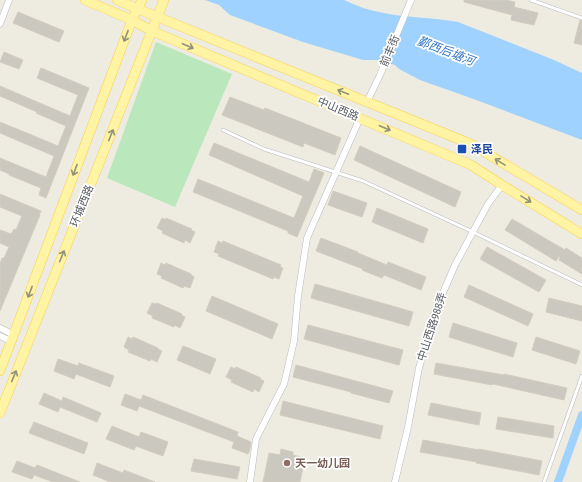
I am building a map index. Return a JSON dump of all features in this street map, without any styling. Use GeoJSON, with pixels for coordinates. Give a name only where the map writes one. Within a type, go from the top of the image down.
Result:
{"type":"FeatureCollection","features":[{"type":"Feature","properties":{"kind":"main road","name":"中山西路"},"geometry":{"type":"LineString","coordinates":[[85,0],[132,20],[152,31],[472,165],[582,234]]}},
{"type":"Feature","properties":{"kind":"main road","name":"中山西路"},"geometry":{"type":"LineString","coordinates":[[118,0],[471,144],[582,210]]}},
{"type":"Feature","properties":{"kind":"main road","name":"环城西路"},"geometry":{"type":"LineString","coordinates":[[0,371],[132,20],[142,0]]}},
{"type":"Feature","properties":{"kind":"main road","name":"环城西路"},"geometry":{"type":"LineString","coordinates":[[0,413],[164,0]]}},
{"type":"Feature","properties":{"kind":"street"},"geometry":{"type":"LineString","coordinates":[[0,24],[8,0]]}},
{"type":"Feature","properties":{"kind":"street","name":"前丰街"},"geometry":{"type":"LineString","coordinates":[[367,102],[380,75],[411,0]]}},
{"type":"Feature","properties":{"kind":"street"},"geometry":{"type":"LineString","coordinates":[[250,482],[256,439],[284,384],[294,341],[298,296],[307,238],[360,118]]}},
{"type":"Feature","properties":{"kind":"street","name":"中山西路988弄"},"geometry":{"type":"LineString","coordinates":[[395,482],[408,427],[419,368],[435,311],[455,265],[488,204],[502,185]]}},
{"type":"Feature","properties":{"kind":"street"},"geometry":{"type":"LineString","coordinates":[[0,328],[12,338]]}},
{"type":"Feature","properties":{"kind":"street"},"geometry":{"type":"LineString","coordinates":[[0,336],[12,338]]}},
{"type":"Feature","properties":{"kind":"lane"},"geometry":{"type":"LineString","coordinates":[[530,0],[582,18]]}},
{"type":"Feature","properties":{"kind":"lane"},"geometry":{"type":"LineString","coordinates":[[223,130],[264,149],[362,181],[473,232],[582,285]]}},
{"type":"Feature","properties":{"kind":"lane"},"geometry":{"type":"LineString","coordinates":[[544,482],[582,376]]}},
{"type":"Feature","properties":{"kind":"green space"},"geometry":{"type":"Polygon","coordinates":[[[156,42],[232,74],[175,207],[107,178],[156,42]]]}},
{"type":"Feature","properties":{"kind":"water","name":"鄞西后塘河"},"geometry":{"type":"Polygon","coordinates":[[[205,0],[344,0],[366,9],[389,14],[458,22],[554,60],[582,73],[582,140],[420,80],[399,69],[395,65],[378,60],[363,60],[303,42],[230,15],[219,5],[205,0]]]}},
{"type":"Feature","properties":{"kind":"building"},"geometry":{"type":"Polygon","coordinates":[[[464,0],[506,0],[515,2],[514,7],[538,13],[534,25],[511,20],[512,15],[464,2],[464,0]]]}},
{"type":"Feature","properties":{"kind":"building"},"geometry":{"type":"Polygon","coordinates":[[[18,12],[64,31],[59,42],[13,23],[18,12]]]}},
{"type":"Feature","properties":{"kind":"building"},"geometry":{"type":"Polygon","coordinates":[[[580,20],[582,21],[582,45],[574,43],[580,20]]]}},
{"type":"Feature","properties":{"kind":"building"},"geometry":{"type":"Polygon","coordinates":[[[4,52],[23,60],[19,69],[0,62],[4,52]]]}},
{"type":"Feature","properties":{"kind":"building"},"geometry":{"type":"Polygon","coordinates":[[[41,68],[89,88],[46,198],[39,195],[41,188],[0,170],[0,158],[46,177],[54,156],[0,133],[0,122],[58,146],[66,126],[0,96],[0,86],[70,116],[78,95],[37,78],[41,68]]]}},
{"type":"Feature","properties":{"kind":"building"},"geometry":{"type":"Polygon","coordinates":[[[230,97],[264,110],[265,108],[341,138],[335,155],[304,143],[303,147],[222,115],[230,97]]]}},
{"type":"Feature","properties":{"kind":"building"},"geometry":{"type":"Polygon","coordinates":[[[214,143],[309,182],[314,169],[324,173],[297,237],[288,233],[288,231],[193,192],[198,179],[294,218],[303,196],[209,155],[214,143]]]}},
{"type":"Feature","properties":{"kind":"building"},"geometry":{"type":"Polygon","coordinates":[[[360,146],[461,192],[455,207],[354,160],[360,146]]]}},
{"type":"Feature","properties":{"kind":"building"},"geometry":{"type":"Polygon","coordinates":[[[333,191],[367,203],[362,217],[328,205],[333,191]]]}},
{"type":"Feature","properties":{"kind":"building"},"geometry":{"type":"Polygon","coordinates":[[[0,194],[41,211],[0,311],[0,264],[9,247],[0,243],[0,230],[11,234],[14,229],[16,230],[22,216],[0,207],[0,194]]]}},
{"type":"Feature","properties":{"kind":"building"},"geometry":{"type":"Polygon","coordinates":[[[377,208],[428,229],[423,243],[372,222],[377,208]]]}},
{"type":"Feature","properties":{"kind":"building"},"geometry":{"type":"Polygon","coordinates":[[[162,218],[166,220],[166,218],[192,229],[191,230],[195,232],[190,243],[185,240],[184,243],[162,233],[163,231],[157,228],[162,218]]]}},
{"type":"Feature","properties":{"kind":"building"},"geometry":{"type":"Polygon","coordinates":[[[512,219],[565,250],[566,248],[582,258],[582,274],[559,260],[559,256],[556,261],[505,230],[512,219]]]}},
{"type":"Feature","properties":{"kind":"building"},"geometry":{"type":"Polygon","coordinates":[[[321,238],[387,265],[388,262],[426,277],[421,290],[384,275],[382,278],[316,251],[321,238]]]}},
{"type":"Feature","properties":{"kind":"building"},"geometry":{"type":"Polygon","coordinates":[[[218,241],[222,243],[223,241],[281,265],[280,267],[283,268],[279,279],[274,277],[273,279],[218,256],[219,254],[214,252],[218,241]]]}},
{"type":"Feature","properties":{"kind":"building"},"geometry":{"type":"Polygon","coordinates":[[[487,247],[546,280],[539,292],[480,259],[487,247]]]}},
{"type":"Feature","properties":{"kind":"building"},"geometry":{"type":"Polygon","coordinates":[[[161,263],[165,265],[166,263],[191,274],[194,277],[190,288],[184,286],[183,288],[161,278],[162,276],[157,274],[161,263]]]}},
{"type":"Feature","properties":{"kind":"building"},"geometry":{"type":"Polygon","coordinates":[[[315,284],[413,312],[409,326],[311,298],[315,284]]]}},
{"type":"Feature","properties":{"kind":"building"},"geometry":{"type":"Polygon","coordinates":[[[469,285],[533,314],[528,326],[464,297],[469,285]]]}},
{"type":"Feature","properties":{"kind":"building"},"geometry":{"type":"Polygon","coordinates":[[[212,296],[278,324],[272,339],[206,311],[212,296]]]}},
{"type":"Feature","properties":{"kind":"building"},"geometry":{"type":"Polygon","coordinates":[[[549,298],[582,306],[582,321],[546,312],[549,298]]]}},
{"type":"Feature","properties":{"kind":"building"},"geometry":{"type":"Polygon","coordinates":[[[152,303],[157,303],[182,314],[181,315],[185,317],[180,328],[152,318],[153,316],[147,313],[152,303]]]}},
{"type":"Feature","properties":{"kind":"building"},"geometry":{"type":"Polygon","coordinates":[[[453,323],[517,343],[513,357],[449,337],[453,323]]]}},
{"type":"Feature","properties":{"kind":"building"},"geometry":{"type":"Polygon","coordinates":[[[308,325],[403,350],[399,365],[304,339],[308,325]]]}},
{"type":"Feature","properties":{"kind":"building"},"geometry":{"type":"Polygon","coordinates":[[[128,337],[132,339],[133,337],[162,351],[157,362],[151,359],[150,361],[128,352],[129,350],[124,347],[128,337]]]}},
{"type":"Feature","properties":{"kind":"building"},"geometry":{"type":"Polygon","coordinates":[[[536,337],[580,351],[576,364],[532,350],[536,337]]]}},
{"type":"Feature","properties":{"kind":"building"},"geometry":{"type":"Polygon","coordinates":[[[183,346],[216,359],[210,374],[177,360],[183,346]]]}},
{"type":"Feature","properties":{"kind":"building"},"geometry":{"type":"Polygon","coordinates":[[[58,359],[78,366],[79,363],[114,376],[110,387],[76,374],[74,379],[54,371],[58,359]]]}},
{"type":"Feature","properties":{"kind":"building"},"geometry":{"type":"Polygon","coordinates":[[[436,363],[504,374],[567,388],[564,400],[493,384],[434,374],[436,363]]]}},
{"type":"Feature","properties":{"kind":"building"},"geometry":{"type":"Polygon","coordinates":[[[296,365],[393,391],[389,403],[293,377],[296,365]]]}},
{"type":"Feature","properties":{"kind":"building"},"geometry":{"type":"Polygon","coordinates":[[[231,367],[235,369],[236,367],[261,378],[260,379],[264,381],[259,392],[254,389],[253,392],[231,382],[232,380],[226,377],[231,367]]]}},
{"type":"Feature","properties":{"kind":"building"},"geometry":{"type":"Polygon","coordinates":[[[44,393],[62,401],[63,397],[101,413],[97,422],[60,407],[58,412],[39,404],[44,393]]]}},
{"type":"Feature","properties":{"kind":"building"},"geometry":{"type":"Polygon","coordinates":[[[125,394],[141,400],[143,395],[238,432],[237,436],[251,442],[248,454],[232,448],[234,442],[139,406],[137,411],[121,405],[125,394]]]}},
{"type":"Feature","properties":{"kind":"building"},"geometry":{"type":"Polygon","coordinates":[[[283,401],[383,426],[380,439],[280,415],[283,401]]]}},
{"type":"Feature","properties":{"kind":"building"},"geometry":{"type":"Polygon","coordinates":[[[431,403],[481,413],[479,425],[428,415],[431,403]]]}},
{"type":"Feature","properties":{"kind":"building"},"geometry":{"type":"Polygon","coordinates":[[[498,417],[554,426],[553,438],[496,429],[498,417]]]}},
{"type":"Feature","properties":{"kind":"building"},"geometry":{"type":"Polygon","coordinates":[[[34,422],[88,443],[84,454],[29,433],[34,422]]]}},
{"type":"Feature","properties":{"kind":"building"},"geometry":{"type":"Polygon","coordinates":[[[112,426],[139,437],[141,432],[168,442],[163,456],[136,446],[134,450],[106,439],[112,426]]]}},
{"type":"Feature","properties":{"kind":"building"},"geometry":{"type":"Polygon","coordinates":[[[423,440],[542,461],[539,475],[420,452],[423,440]]]}},
{"type":"Feature","properties":{"kind":"building"},"geometry":{"type":"Polygon","coordinates":[[[281,449],[293,452],[293,455],[305,458],[300,482],[263,482],[269,453],[280,455],[281,449]]]}},
{"type":"Feature","properties":{"kind":"building"},"geometry":{"type":"Polygon","coordinates":[[[194,459],[240,467],[237,479],[191,471],[194,459]]]}},
{"type":"Feature","properties":{"kind":"building"},"geometry":{"type":"Polygon","coordinates":[[[17,461],[35,468],[37,465],[80,482],[53,482],[34,475],[32,479],[12,472],[17,461]]]}},
{"type":"Feature","properties":{"kind":"building"},"geometry":{"type":"Polygon","coordinates":[[[97,463],[123,473],[124,470],[155,482],[110,482],[93,475],[97,463]]]}},
{"type":"Feature","properties":{"kind":"waterway"},"geometry":{"type":"LineString","coordinates":[[558,482],[582,415]]}},
{"type":"Feature","properties":{"kind":"place","name":"泽民"},"geometry":{"type":"Point","coordinates":[462,149]}},
{"type":"Feature","properties":{"kind":"place","name":"天一幼儿园"},"geometry":{"type":"Point","coordinates":[287,463]}}]}
